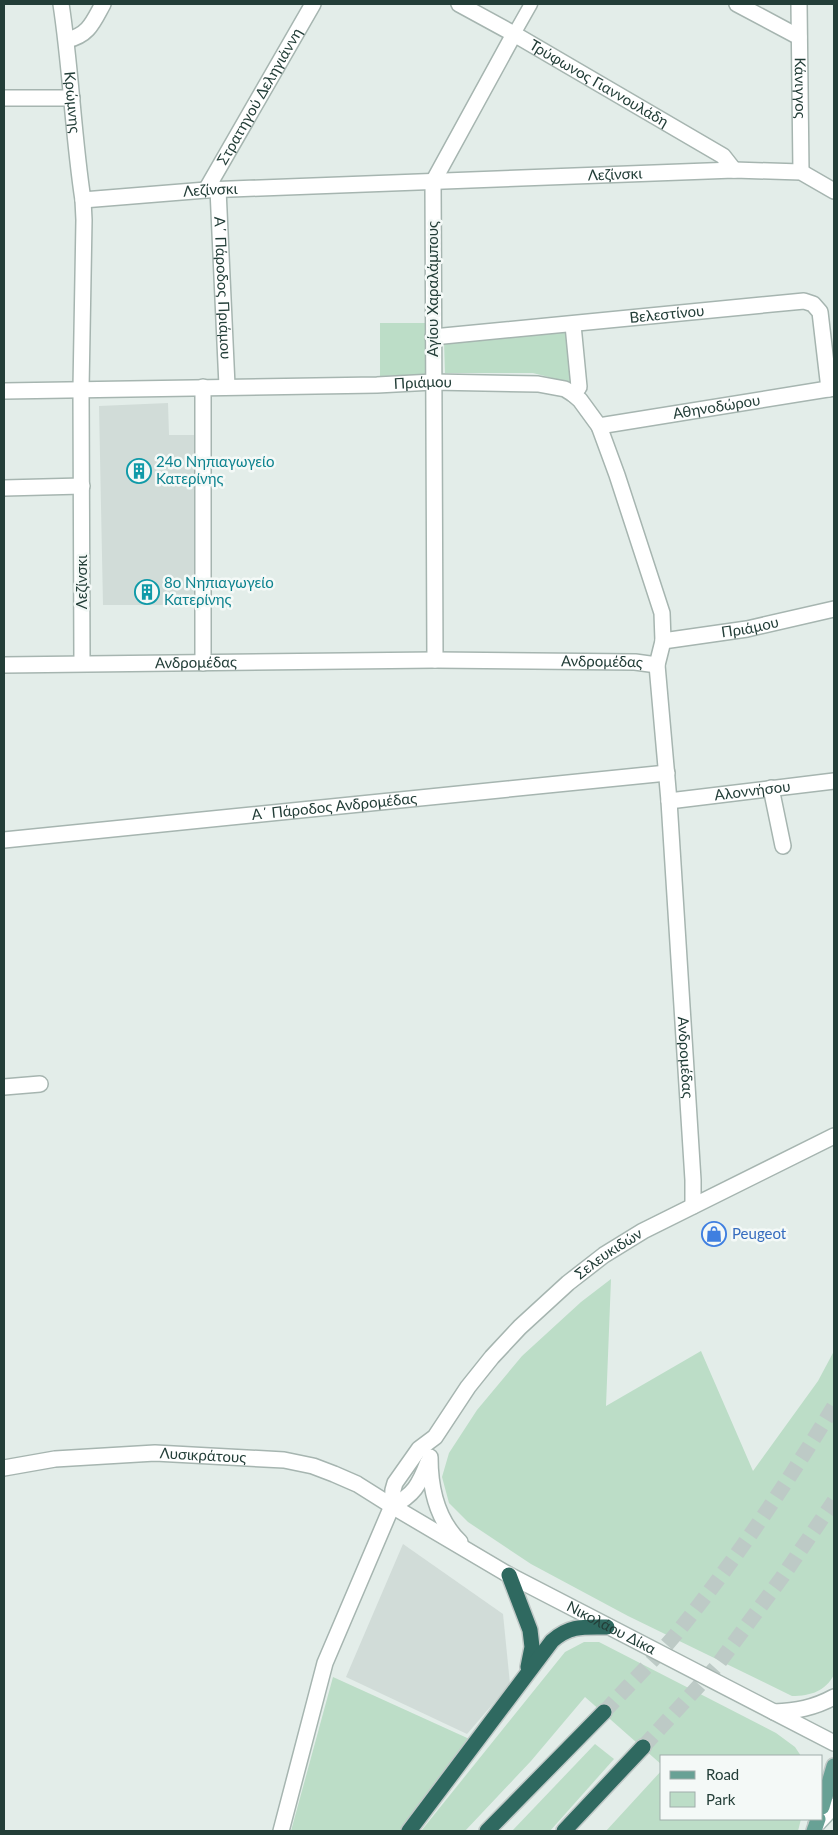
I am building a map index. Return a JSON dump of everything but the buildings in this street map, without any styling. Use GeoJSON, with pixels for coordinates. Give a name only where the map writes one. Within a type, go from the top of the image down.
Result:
{"type":"FeatureCollection","features":[{"type":"Feature","properties":{"kind":"highway"},"geometry":{"type":"LineString","coordinates":[[509,1575],[530,1630],[532,1647],[526,1674]]}},
{"type":"Feature","properties":{"kind":"highway"},"geometry":{"type":"LineString","coordinates":[[408,1831],[543,1650],[561,1633],[576,1627],[607,1627]]}},
{"type":"Feature","properties":{"kind":"highway"},"geometry":{"type":"LineString","coordinates":[[487,1831],[604,1712]]}},
{"type":"Feature","properties":{"kind":"highway"},"geometry":{"type":"LineString","coordinates":[[564,1831],[644,1748]]}},
{"type":"Feature","properties":{"kind":"main road"},"geometry":{"type":"LineString","coordinates":[[823,1804],[834,1766]]}},
{"type":"Feature","properties":{"kind":"street","name":"Κρώμνης"},"geometry":{"type":"LineString","coordinates":[[61,4],[67,40],[83,200]]}},
{"type":"Feature","properties":{"kind":"street"},"geometry":{"type":"LineString","coordinates":[[67,40],[76,38],[84,33],[103,4]]}},
{"type":"Feature","properties":{"kind":"street","name":"Στρατηγού Δεληγιάννη"},"geometry":{"type":"LineString","coordinates":[[212,190],[313,4]]}},
{"type":"Feature","properties":{"kind":"street","name":"Τρύφωνος Γιαννουλάδη"},"geometry":{"type":"LineString","coordinates":[[459,4],[723,156],[734,170]]}},
{"type":"Feature","properties":{"kind":"street","name":"Αγίου Χαραλάμπους"},"geometry":{"type":"LineString","coordinates":[[435,660],[433,182],[531,4]]}},
{"type":"Feature","properties":{"kind":"street"},"geometry":{"type":"LineString","coordinates":[[736,4],[799,37]]}},
{"type":"Feature","properties":{"kind":"street","name":"Κάνιγγος"},"geometry":{"type":"LineString","coordinates":[[799,4],[801,172]]}},
{"type":"Feature","properties":{"kind":"street"},"geometry":{"type":"LineString","coordinates":[[4,98],[72,98]]}},
{"type":"Feature","properties":{"kind":"street","name":"Λεζίνσκι"},"geometry":{"type":"LineString","coordinates":[[82,663],[81,389],[83,200],[212,190],[734,170],[801,172]]}},
{"type":"Feature","properties":{"kind":"street"},"geometry":{"type":"LineString","coordinates":[[801,172],[834,191]]}},
{"type":"Feature","properties":{"kind":"street","name":"Α΄ Πάροδος Πριάμου"},"geometry":{"type":"LineString","coordinates":[[212,190],[227,386]]}},
{"type":"Feature","properties":{"kind":"street","name":"Βελεστίνου"},"geometry":{"type":"LineString","coordinates":[[433,338],[804,301],[813,304],[820,312],[832,389]]}},
{"type":"Feature","properties":{"kind":"street"},"geometry":{"type":"LineString","coordinates":[[573,325],[579,387],[573,394],[580,400],[599,426],[662,613],[663,641],[657,665]]}},
{"type":"Feature","properties":{"kind":"street","name":"Πριάμου"},"geometry":{"type":"LineString","coordinates":[[4,391],[377,385],[433,382],[538,384],[565,389],[573,394]]}},
{"type":"Feature","properties":{"kind":"street"},"geometry":{"type":"LineString","coordinates":[[203,387],[203,663]]}},
{"type":"Feature","properties":{"kind":"street","name":"Αθηνοδώρου"},"geometry":{"type":"LineString","coordinates":[[599,426],[832,389]]}},
{"type":"Feature","properties":{"kind":"street"},"geometry":{"type":"LineString","coordinates":[[4,488],[82,486]]}},
{"type":"Feature","properties":{"kind":"street","name":"Πριάμου"},"geometry":{"type":"LineString","coordinates":[[663,641],[747,628],[834,609]]}},
{"type":"Feature","properties":{"kind":"street","name":"Ανδρομέδας"},"geometry":{"type":"LineString","coordinates":[[4,665],[435,660],[634,662],[657,665],[669,801],[693,1180],[692,1206]]}},
{"type":"Feature","properties":{"kind":"street","name":"Α΄ Πάροδος Ανδρομέδας"},"geometry":{"type":"LineString","coordinates":[[4,840],[667,773]]}},
{"type":"Feature","properties":{"kind":"street","name":"Αλοννήσου"},"geometry":{"type":"LineString","coordinates":[[669,801],[834,781]]}},
{"type":"Feature","properties":{"kind":"street"},"geometry":{"type":"LineString","coordinates":[[771,788],[783,846]]}},
{"type":"Feature","properties":{"kind":"street"},"geometry":{"type":"LineString","coordinates":[[4,1087],[40,1084]]}},
{"type":"Feature","properties":{"kind":"street","name":"Σελευκιδών"},"geometry":{"type":"LineString","coordinates":[[392,1506],[395,1483],[420,1450],[435,1437],[468,1388],[492,1357],[520,1327],[568,1282],[604,1255],[643,1231],[834,1136]]}},
{"type":"Feature","properties":{"kind":"street","name":"Σελευκιδών"},"geometry":{"type":"LineString","coordinates":[[392,1506],[406,1499],[422,1479],[435,1437]]}},
{"type":"Feature","properties":{"kind":"street","name":"Λυσικράτους"},"geometry":{"type":"LineString","coordinates":[[4,1468],[55,1459],[156,1453],[284,1460],[313,1466],[334,1474],[357,1484],[392,1506]]}},
{"type":"Feature","properties":{"kind":"street"},"geometry":{"type":"LineString","coordinates":[[430,1457],[430,1479],[435,1500],[444,1520],[456,1538],[472,1554]]}},
{"type":"Feature","properties":{"kind":"street"},"geometry":{"type":"LineString","coordinates":[[280,1831],[325,1662],[392,1506]]}},
{"type":"Feature","properties":{"kind":"street","name":"Νικολάου Δίκα"},"geometry":{"type":"LineString","coordinates":[[392,1506],[509,1575],[834,1743]]}},
{"type":"Feature","properties":{"kind":"street"},"geometry":{"type":"LineString","coordinates":[[773,1712],[800,1711],[834,1697]]}},
{"type":"Feature","properties":{"kind":"street"},"geometry":{"type":"LineString","coordinates":[[823,1818],[834,1806]]}},
{"type":"Feature","properties":{"kind":"shaded area"},"geometry":{"type":"Polygon","coordinates":[[[168,403],[169,435],[200,435],[200,605],[103,605],[99,406],[168,403]]]}},
{"type":"Feature","properties":{"kind":"shaded area"},"geometry":{"type":"Polygon","coordinates":[[[403,1544],[503,1614],[510,1684],[467,1734],[346,1677],[403,1544]]]}},
{"type":"Feature","properties":{"kind":"green space"},"geometry":{"type":"Polygon","coordinates":[[[380,323],[427,323],[428,375],[380,376],[380,323]]]}},
{"type":"Feature","properties":{"kind":"green space"},"geometry":{"type":"Polygon","coordinates":[[[567,331],[572,383],[533,373],[445,373],[444,341],[567,331]]]}},
{"type":"Feature","properties":{"kind":"green space"},"geometry":{"type":"Polygon","coordinates":[[[611,1279],[606,1406],[701,1351],[753,1471],[818,1381],[834,1351],[834,1675],[822,1689],[811,1694],[792,1696],[628,1616],[531,1564],[468,1522],[449,1503],[442,1477],[449,1453],[477,1410],[522,1356],[581,1302],[611,1279]]]}},
{"type":"Feature","properties":{"kind":"green space"},"geometry":{"type":"Polygon","coordinates":[[[584,1642],[599,1642],[776,1733],[795,1747],[800,1755],[660,1755],[660,1763],[585,1697],[531,1761],[465,1831],[421,1831],[565,1652],[584,1642]]]}},
{"type":"Feature","properties":{"kind":"green space"},"geometry":{"type":"Polygon","coordinates":[[[333,1677],[476,1742],[411,1831],[291,1831],[333,1677]]]}},
{"type":"Feature","properties":{"kind":"green space"},"geometry":{"type":"Polygon","coordinates":[[[595,1744],[614,1759],[550,1831],[512,1831],[595,1744]]]}},
{"type":"Feature","properties":{"kind":"green space"},"geometry":{"type":"Polygon","coordinates":[[[660,1772],[660,1820],[801,1820],[798,1831],[606,1831],[660,1772]]]}},
{"type":"Feature","properties":{"kind":"tunnel"},"geometry":{"type":"LineString","coordinates":[[604,1712],[676,1634],[718,1579],[778,1494],[834,1406]]}},
{"type":"Feature","properties":{"kind":"tunnel"},"geometry":{"type":"LineString","coordinates":[[643,1747],[716,1667],[783,1576],[834,1501]]}},
{"type":"Feature","properties":{"kind":"place","name":"24ο Νηπιαγωγείο Κατερίνης"},"geometry":{"type":"Point","coordinates":[139,471]}},
{"type":"Feature","properties":{"kind":"place","name":"8ο Νηπιαγωγείο Κατερίνης"},"geometry":{"type":"Point","coordinates":[147,592]}},
{"type":"Feature","properties":{"kind":"place","name":"Peugeot"},"geometry":{"type":"Point","coordinates":[714,1234]}}]}
